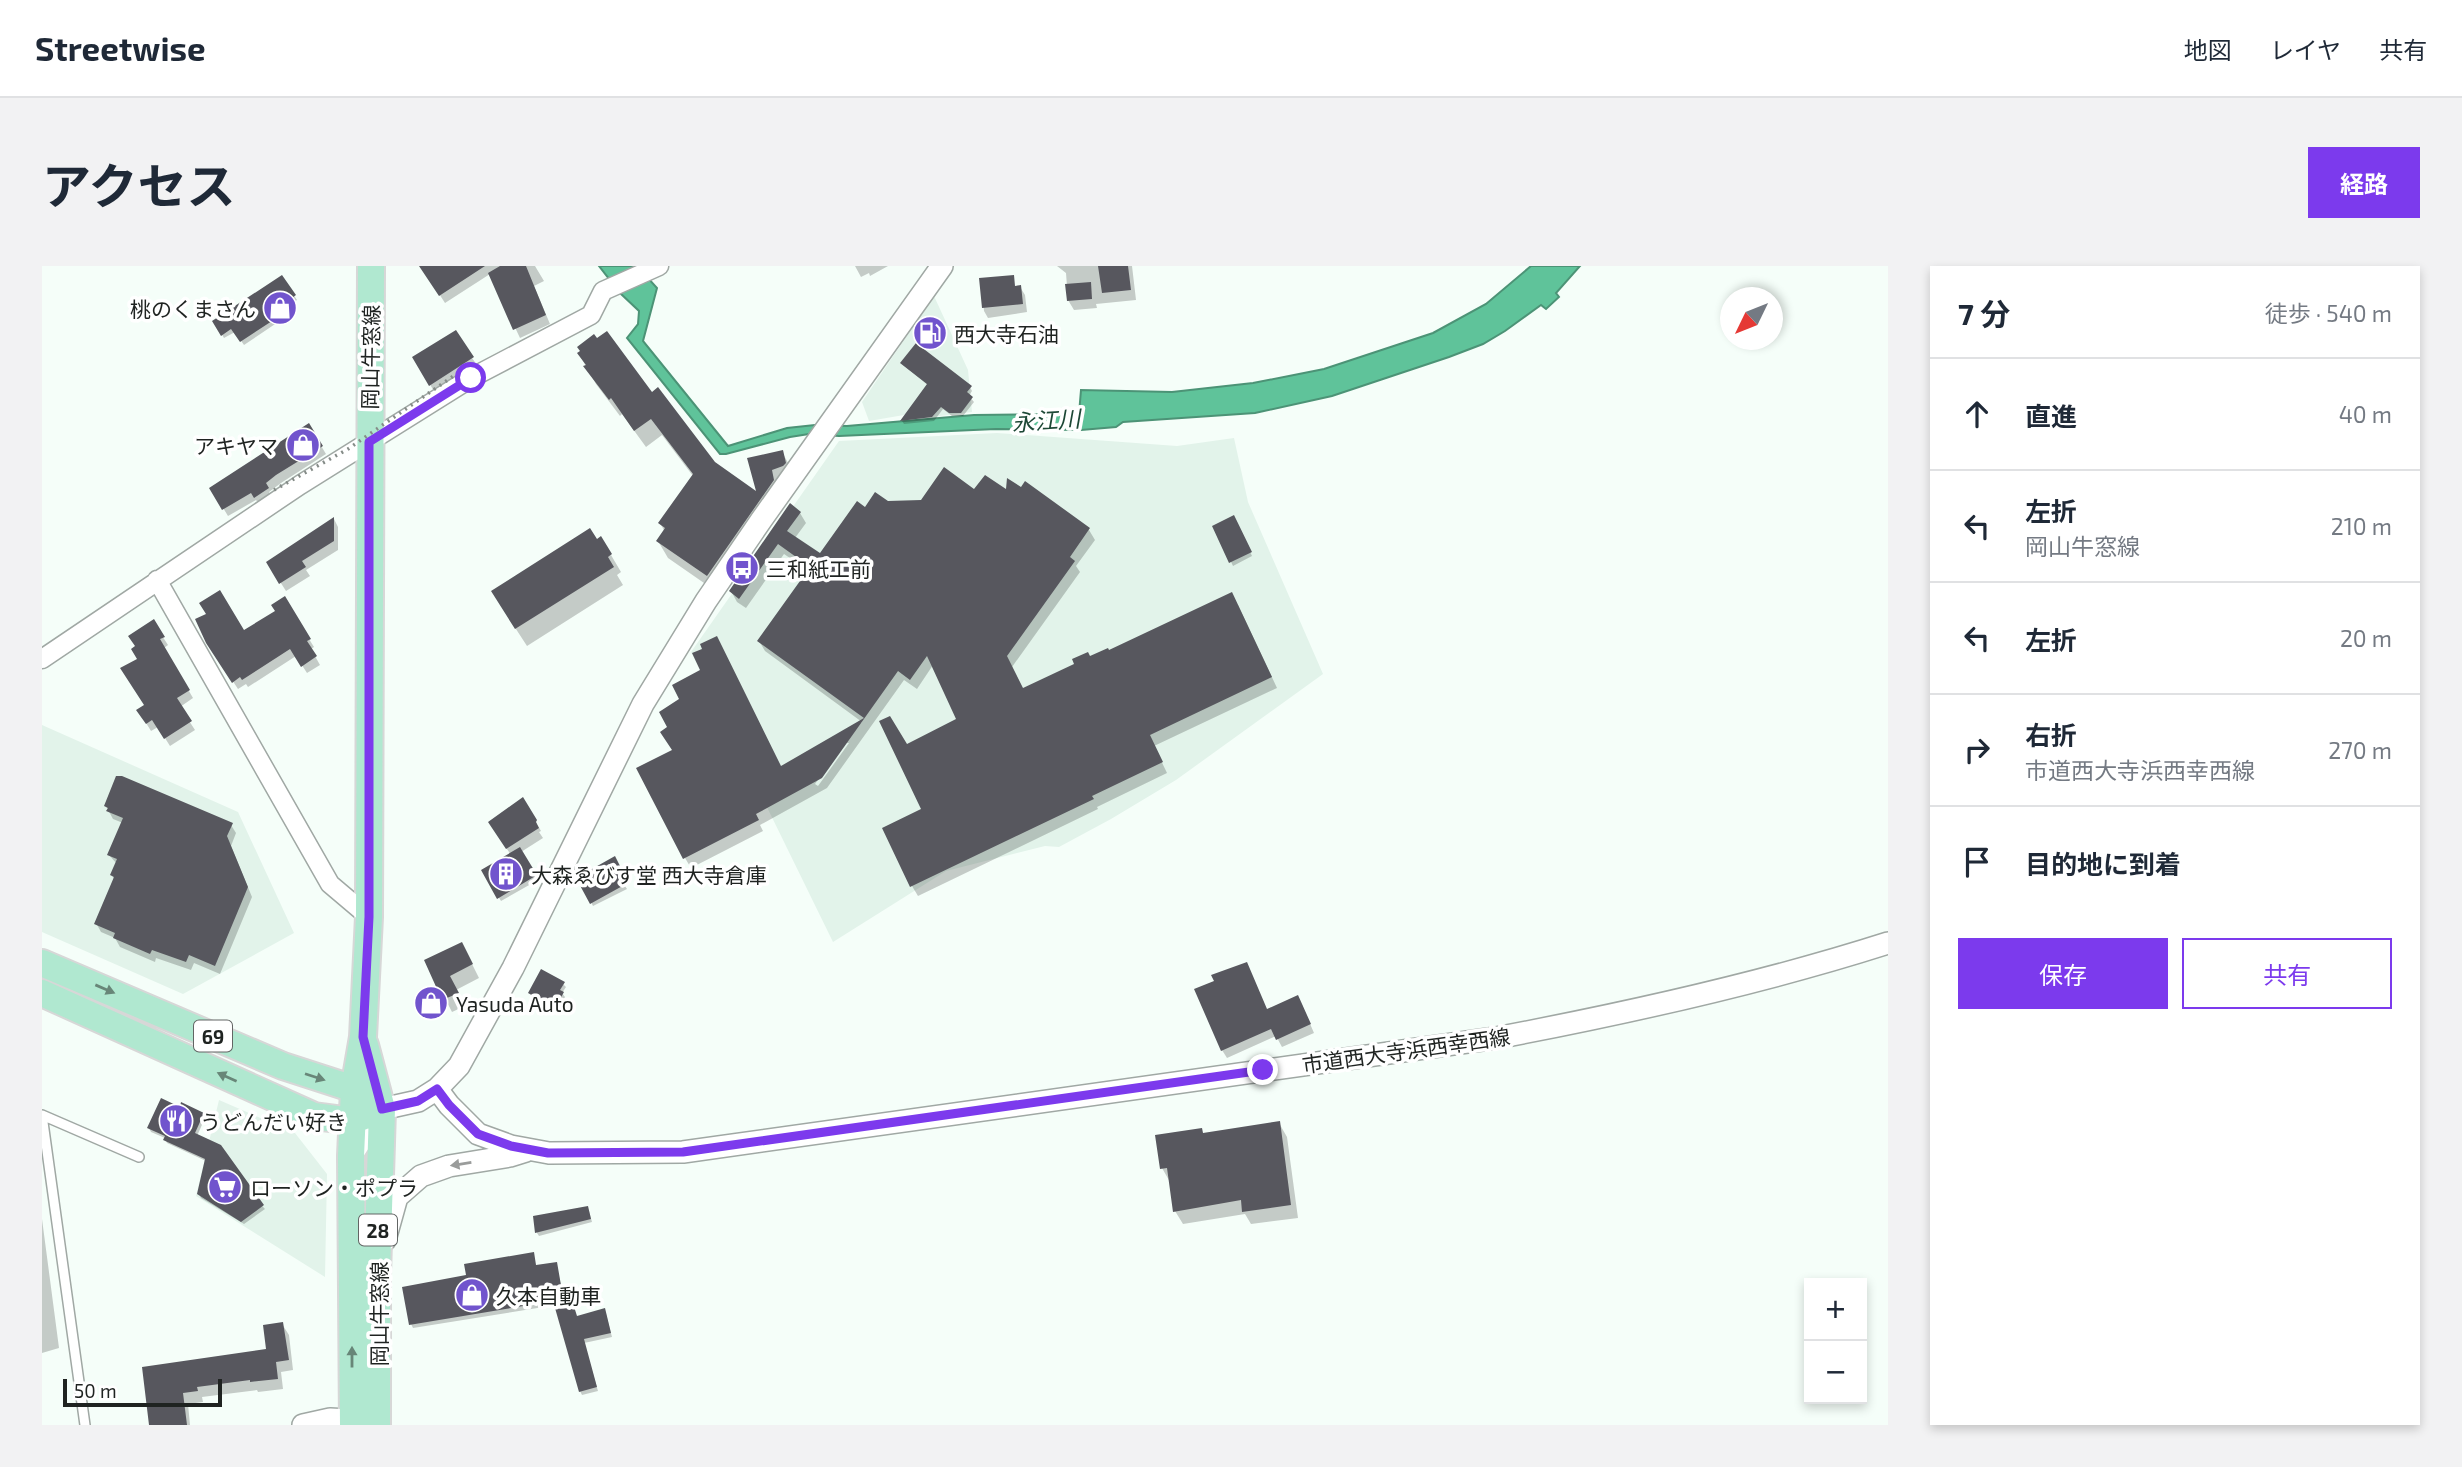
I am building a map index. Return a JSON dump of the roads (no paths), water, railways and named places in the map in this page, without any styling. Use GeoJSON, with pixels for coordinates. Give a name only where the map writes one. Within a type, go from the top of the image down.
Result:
{"type":"FeatureCollection","features":[{"type":"Feature","properties":{"kind":"main road","name":"岡山牛窓線"},"geometry":{"type":"LineString","coordinates":[[365,1423],[351,1156],[354,1089],[363,1037],[369,917],[369,442],[372,266]]}},
{"type":"Feature","properties":{"kind":"main road","name":"69"},"geometry":{"type":"LineString","coordinates":[[42,962],[283,1066],[354,1089],[382,1109]]}},
{"type":"Feature","properties":{"kind":"main road","name":"69"},"geometry":{"type":"LineString","coordinates":[[42,993],[314,1116],[352,1121],[382,1109]]}},
{"type":"Feature","properties":{"kind":"main road","name":"岡山牛窓線"},"geometry":{"type":"LineString","coordinates":[[363,1037],[382,1109],[377,1275],[365,1423]]}},
{"type":"Feature","properties":{"kind":"street"},"geometry":{"type":"LineString","coordinates":[[351,1156],[382,1109],[418,1101],[437,1089],[459,1066],[513,968],[643,704],[706,601],[942,266]]}},
{"type":"Feature","properties":{"kind":"street"},"geometry":{"type":"LineString","coordinates":[[42,659],[300,485],[471,378],[591,315],[604,291],[655,267]]}},
{"type":"Feature","properties":{"kind":"street"},"geometry":{"type":"LineString","coordinates":[[157,580],[330,884],[369,917]]}},
{"type":"Feature","properties":{"kind":"street","name":"市道西大寺浜西幸西線"},"geometry":{"type":"LineString","coordinates":[[437,1089],[478,1134],[528,1150],[548,1153],[683,1152],[1483,1040],[1595,1019],[1718,991],[1888,943]]}},
{"type":"Feature","properties":{"kind":"street"},"geometry":{"type":"LineString","coordinates":[[377,1275],[397,1197],[421,1176],[449,1166],[510,1156],[528,1150]]}},
{"type":"Feature","properties":{"kind":"street"},"geometry":{"type":"LineString","coordinates":[[303,1425],[330,1419],[365,1423]]}},
{"type":"Feature","properties":{"kind":"lane"},"geometry":{"type":"LineString","coordinates":[[42,1115],[139,1157]]}},
{"type":"Feature","properties":{"kind":"lane"},"geometry":{"type":"LineString","coordinates":[[42,1115],[85,1425]]}},
{"type":"Feature","properties":{"kind":"water","name":"永江川"},"geometry":{"type":"Polygon","coordinates":[[[599,266],[637,266],[657,288],[643,341],[728,446],[787,428],[815,425],[847,426],[974,415],[1079,414],[1081,390],[1172,392],[1253,383],[1324,369],[1433,333],[1486,304],[1531,266],[1580,266],[1556,293],[1559,297],[1546,309],[1541,305],[1483,344],[1332,396],[1255,413],[1123,422],[1116,427],[1081,430],[996,429],[839,436],[809,434],[720,454],[627,338],[638,324],[639,311],[620,293],[599,266]]]}},
{"type":"Feature","properties":{"kind":"place","name":"桃のくまさん"},"geometry":{"type":"Point","coordinates":[280,308]}},
{"type":"Feature","properties":{"kind":"place","name":"西大寺石油"},"geometry":{"type":"Point","coordinates":[930,333]}},
{"type":"Feature","properties":{"kind":"place","name":"アキヤマ"},"geometry":{"type":"Point","coordinates":[303,445]}},
{"type":"Feature","properties":{"kind":"place","name":"三和紙工前"},"geometry":{"type":"Point","coordinates":[742,568]}},
{"type":"Feature","properties":{"kind":"place","name":"大森ゑびす堂 西大寺倉庫"},"geometry":{"type":"Point","coordinates":[506,874]}},
{"type":"Feature","properties":{"kind":"place","name":"Yasuda Auto"},"geometry":{"type":"Point","coordinates":[431,1003]}},
{"type":"Feature","properties":{"kind":"place","name":"うどんだい好き"},"geometry":{"type":"Point","coordinates":[176,1121]}},
{"type":"Feature","properties":{"kind":"place","name":"ローソン・ポプラ"},"geometry":{"type":"Point","coordinates":[225,1187]}},
{"type":"Feature","properties":{"kind":"place","name":"久本自動車"},"geometry":{"type":"Point","coordinates":[472,1295]}}]}
